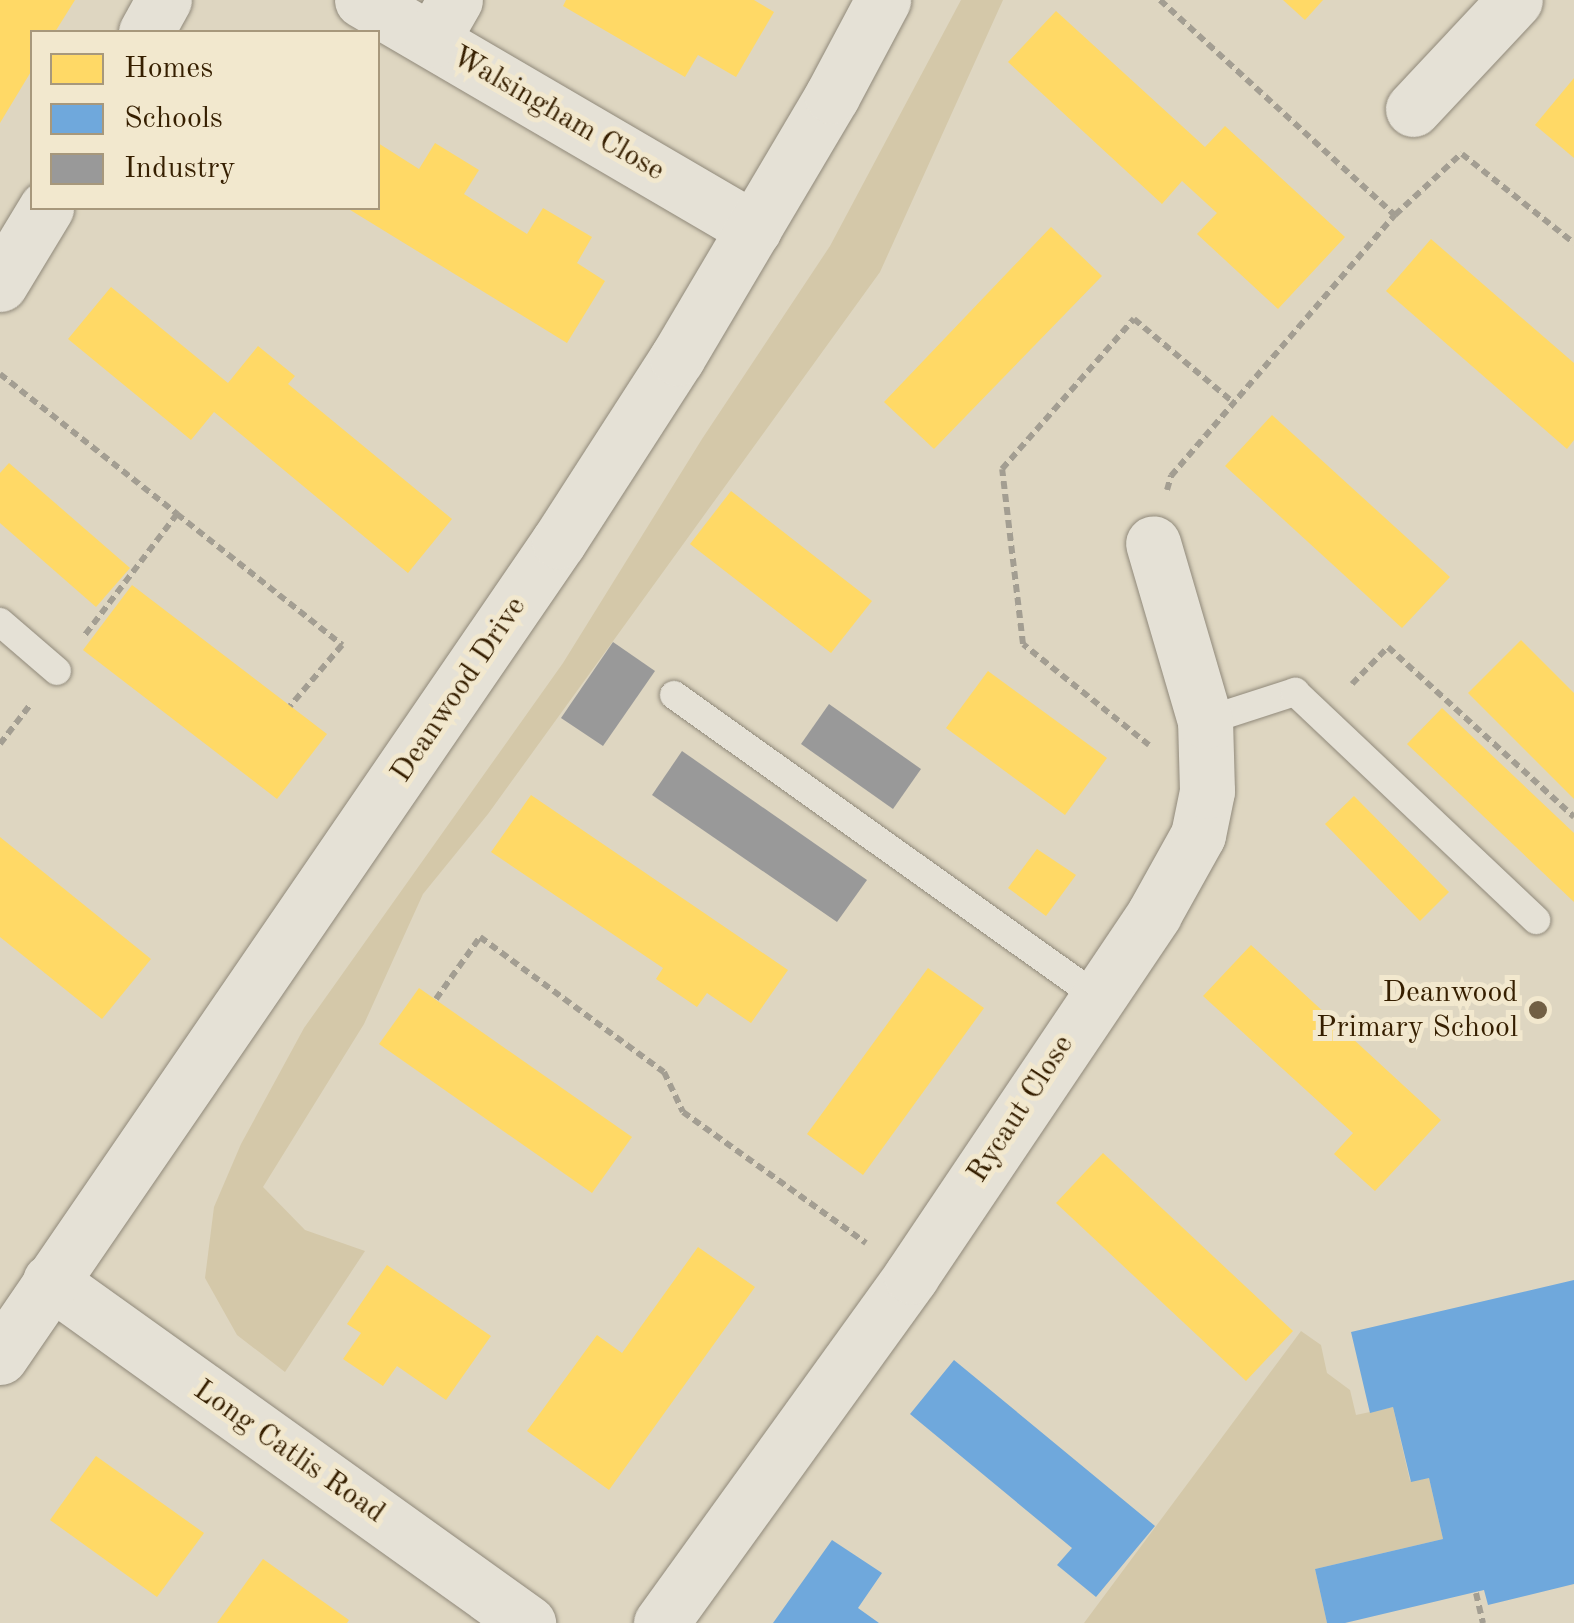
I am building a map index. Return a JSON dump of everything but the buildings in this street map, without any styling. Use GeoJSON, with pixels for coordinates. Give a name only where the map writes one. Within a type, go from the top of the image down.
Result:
{"type":"FeatureCollection","features":[{"type":"Feature","properties":{"kind":"street"},"geometry":{"type":"LineString","coordinates":[[147,30],[164,0]]}},
{"type":"Feature","properties":{"kind":"street","name":"Walsingham Close"},"geometry":{"type":"LineString","coordinates":[[362,0],[443,20],[754,229]]}},
{"type":"Feature","properties":{"kind":"street","name":"Deanwood Drive"},"geometry":{"type":"LineString","coordinates":[[0,1356],[559,541],[754,229],[882,0]]}},
{"type":"Feature","properties":{"kind":"street"},"geometry":{"type":"LineString","coordinates":[[1412,109],[1515,0]]}},
{"type":"Feature","properties":{"kind":"street"},"geometry":{"type":"LineString","coordinates":[[0,284],[45,210]]}},
{"type":"Feature","properties":{"kind":"street","name":"Rycaut Close"},"geometry":{"type":"LineString","coordinates":[[661,1623],[911,1276],[1179,876],[1198,835],[1206,790],[1205,721],[1154,543]]}},
{"type":"Feature","properties":{"kind":"street","name":"Long Catlis Road"},"geometry":{"type":"LineString","coordinates":[[50,1281],[528,1623]]}},
{"type":"Feature","properties":{"kind":"lane"},"geometry":{"type":"LineString","coordinates":[[0,622],[57,672]]}},
{"type":"Feature","properties":{"kind":"lane"},"geometry":{"type":"LineString","coordinates":[[1205,721],[1294,692],[1536,920]]}},
{"type":"Feature","properties":{"kind":"lane"},"geometry":{"type":"LineString","coordinates":[[674,696],[1096,996]]}},
{"type":"Feature","properties":{"kind":"path"},"geometry":{"type":"LineString","coordinates":[[1160,0],[1395,215]]}},
{"type":"Feature","properties":{"kind":"path"},"geometry":{"type":"LineString","coordinates":[[1412,109],[1574,243]]}},
{"type":"Feature","properties":{"kind":"path"},"geometry":{"type":"LineString","coordinates":[[1154,543],[1171,476],[1395,215],[1462,153]]}},
{"type":"Feature","properties":{"kind":"path"},"geometry":{"type":"LineString","coordinates":[[1206,790],[1023,644],[1002,469],[1134,319],[1234,404]]}},
{"type":"Feature","properties":{"kind":"path"},"geometry":{"type":"LineString","coordinates":[[0,374],[342,645],[290,706]]}},
{"type":"Feature","properties":{"kind":"path"},"geometry":{"type":"LineString","coordinates":[[57,672],[177,514]]}},
{"type":"Feature","properties":{"kind":"path"},"geometry":{"type":"LineString","coordinates":[[1320,716],[1388,647],[1574,817]]}},
{"type":"Feature","properties":{"kind":"path"},"geometry":{"type":"LineString","coordinates":[[436,1000],[480,936],[664,1072],[684,1112],[911,1276]]}},
{"type":"Feature","properties":{"kind":"path"},"geometry":{"type":"LineString","coordinates":[[1476,1593],[1483,1623]]}},
{"type":"Feature","properties":{"kind":"shaded area"},"geometry":{"type":"Polygon","coordinates":[[[961,0],[1003,0],[880,272],[488,814],[423,894],[364,1024],[263,1187],[305,1230],[365,1251],[285,1372],[237,1335],[205,1278],[214,1207],[241,1144],[304,1028],[563,663],[702,439],[830,246],[961,0]]]}},
{"type":"Feature","properties":{"kind":"shaded area"},"geometry":{"type":"Polygon","coordinates":[[[1301,1331],[1321,1345],[1327,1373],[1350,1390],[1356,1415],[1393,1407],[1410,1481],[1429,1478],[1443,1539],[1315,1569],[1327,1623],[1084,1623],[1301,1331]]]}},
{"type":"Feature","properties":{"kind":"place","name":"Deanwood Primary School"},"geometry":{"type":"Point","coordinates":[1538,1010]}}]}
